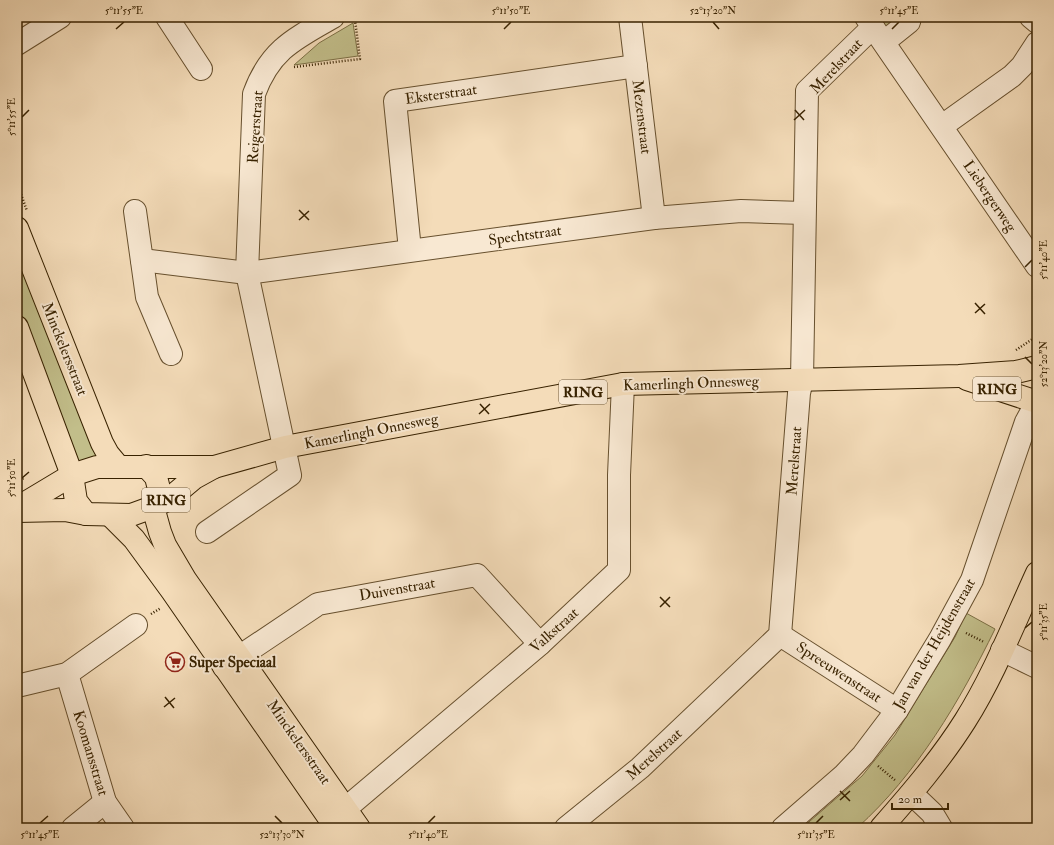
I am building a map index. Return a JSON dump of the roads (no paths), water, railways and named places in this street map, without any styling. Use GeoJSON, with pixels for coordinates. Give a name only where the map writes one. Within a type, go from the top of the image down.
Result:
{"type":"FeatureCollection","features":[{"type":"Feature","properties":{"kind":"main road","name":"Minckelersstraat"},"geometry":{"type":"LineString","coordinates":[[17,228],[102,443],[108,454],[118,466]]}},
{"type":"Feature","properties":{"kind":"main road"},"geometry":{"type":"LineString","coordinates":[[17,327],[72,475],[76,501],[86,514]]}},
{"type":"Feature","properties":{"kind":"main road","name":"Kamerlingh Onnesweg"},"geometry":{"type":"LineString","coordinates":[[17,508],[72,475],[97,467],[214,467],[285,447],[623,384],[958,376],[1016,372],[1037,367]]}},
{"type":"Feature","properties":{"kind":"main road"},"geometry":{"type":"LineString","coordinates":[[1037,374],[1035,378],[1034,391],[1037,402]]}},
{"type":"Feature","properties":{"kind":"main road","name":"Kamerlingh Onnesweg"},"geometry":{"type":"LineString","coordinates":[[958,376],[1037,402]]}},
{"type":"Feature","properties":{"kind":"main road"},"geometry":{"type":"LineString","coordinates":[[146,466],[156,477],[159,489],[153,508]]}},
{"type":"Feature","properties":{"kind":"main road","name":"Kamerlingh Onnesweg"},"geometry":{"type":"LineString","coordinates":[[17,512],[65,510],[86,514],[112,516],[131,515],[153,508],[214,467]]}},
{"type":"Feature","properties":{"kind":"main road","name":"Minckelersstraat"},"geometry":{"type":"LineString","coordinates":[[153,508],[165,546],[186,579],[227,666],[345,808],[359,828]]}},
{"type":"Feature","properties":{"kind":"main road","name":"Minckelersstraat"},"geometry":{"type":"LineString","coordinates":[[112,516],[136,542],[227,666],[336,828]]}},
{"type":"Feature","properties":{"kind":"main road"},"geometry":{"type":"LineString","coordinates":[[881,828],[912,794],[965,721],[1002,650],[1037,573]]}},
{"type":"Feature","properties":{"kind":"street"},"geometry":{"type":"LineString","coordinates":[[17,44],[60,17]]}},
{"type":"Feature","properties":{"kind":"street"},"geometry":{"type":"LineString","coordinates":[[167,17],[201,69]]}},
{"type":"Feature","properties":{"kind":"street","name":"Reigerstraat"},"geometry":{"type":"LineString","coordinates":[[285,447],[248,273],[254,94],[260,78],[270,62],[281,49],[333,17]]}},
{"type":"Feature","properties":{"kind":"street","name":"Mezenstraat"},"geometry":{"type":"LineString","coordinates":[[630,17],[654,218]]}},
{"type":"Feature","properties":{"kind":"street"},"geometry":{"type":"LineString","coordinates":[[875,29],[910,22],[910,17]]}},
{"type":"Feature","properties":{"kind":"street"},"geometry":{"type":"LineString","coordinates":[[1031,17],[1037,22]]}},
{"type":"Feature","properties":{"kind":"street","name":"Liebergerweg"},"geometry":{"type":"LineString","coordinates":[[875,29],[1037,266]]}},
{"type":"Feature","properties":{"kind":"street","name":"Merelstraat"},"geometry":{"type":"LineString","coordinates":[[566,828],[640,768],[780,635],[799,393],[802,380],[807,92],[875,29]]}},
{"type":"Feature","properties":{"kind":"street"},"geometry":{"type":"LineString","coordinates":[[942,126],[1012,76],[1030,71],[1037,43]]}},
{"type":"Feature","properties":{"kind":"street","name":"Eksterstraat"},"geometry":{"type":"LineString","coordinates":[[410,250],[395,101],[636,66]]}},
{"type":"Feature","properties":{"kind":"street","name":"Spechtstraat"},"geometry":{"type":"LineString","coordinates":[[248,273],[654,218],[741,210],[804,213]]}},
{"type":"Feature","properties":{"kind":"street"},"geometry":{"type":"LineString","coordinates":[[135,212],[147,297],[171,354]]}},
{"type":"Feature","properties":{"kind":"street"},"geometry":{"type":"LineString","coordinates":[[142,260],[248,273]]}},
{"type":"Feature","properties":{"kind":"street","name":"Valkstraat"},"geometry":{"type":"LineString","coordinates":[[345,808],[540,644],[619,570],[619,476],[623,384]]}},
{"type":"Feature","properties":{"kind":"street","name":"Jan van der Heijdenstraat"},"geometry":{"type":"LineString","coordinates":[[783,828],[844,775],[863,755],[897,710],[948,625],[972,580],[1026,422],[1037,402]]}},
{"type":"Feature","properties":{"kind":"street","name":"Kamerlingh Onnesweg"},"geometry":{"type":"LineString","coordinates":[[207,532],[290,475],[285,447]]}},
{"type":"Feature","properties":{"kind":"street","name":"Duivenstraat"},"geometry":{"type":"LineString","coordinates":[[227,666],[318,604],[477,575],[540,644]]}},
{"type":"Feature","properties":{"kind":"street"},"geometry":{"type":"LineString","coordinates":[[17,686],[67,674],[136,625]]}},
{"type":"Feature","properties":{"kind":"street","name":"Spreeuwenstraat"},"geometry":{"type":"LineString","coordinates":[[780,635],[897,710]]}},
{"type":"Feature","properties":{"kind":"street"},"geometry":{"type":"LineString","coordinates":[[1002,650],[1037,667]]}},
{"type":"Feature","properties":{"kind":"street","name":"Koomansstraat"},"geometry":{"type":"LineString","coordinates":[[67,674],[105,802],[123,828]]}},
{"type":"Feature","properties":{"kind":"street"},"geometry":{"type":"LineString","coordinates":[[912,794],[932,813],[941,828]]}},
{"type":"Feature","properties":{"kind":"street"},"geometry":{"type":"LineString","coordinates":[[73,828],[105,802]]}},
{"type":"Feature","properties":{"kind":"place","name":"Super Speciaal"},"geometry":{"type":"Point","coordinates":[175,662]}}]}
